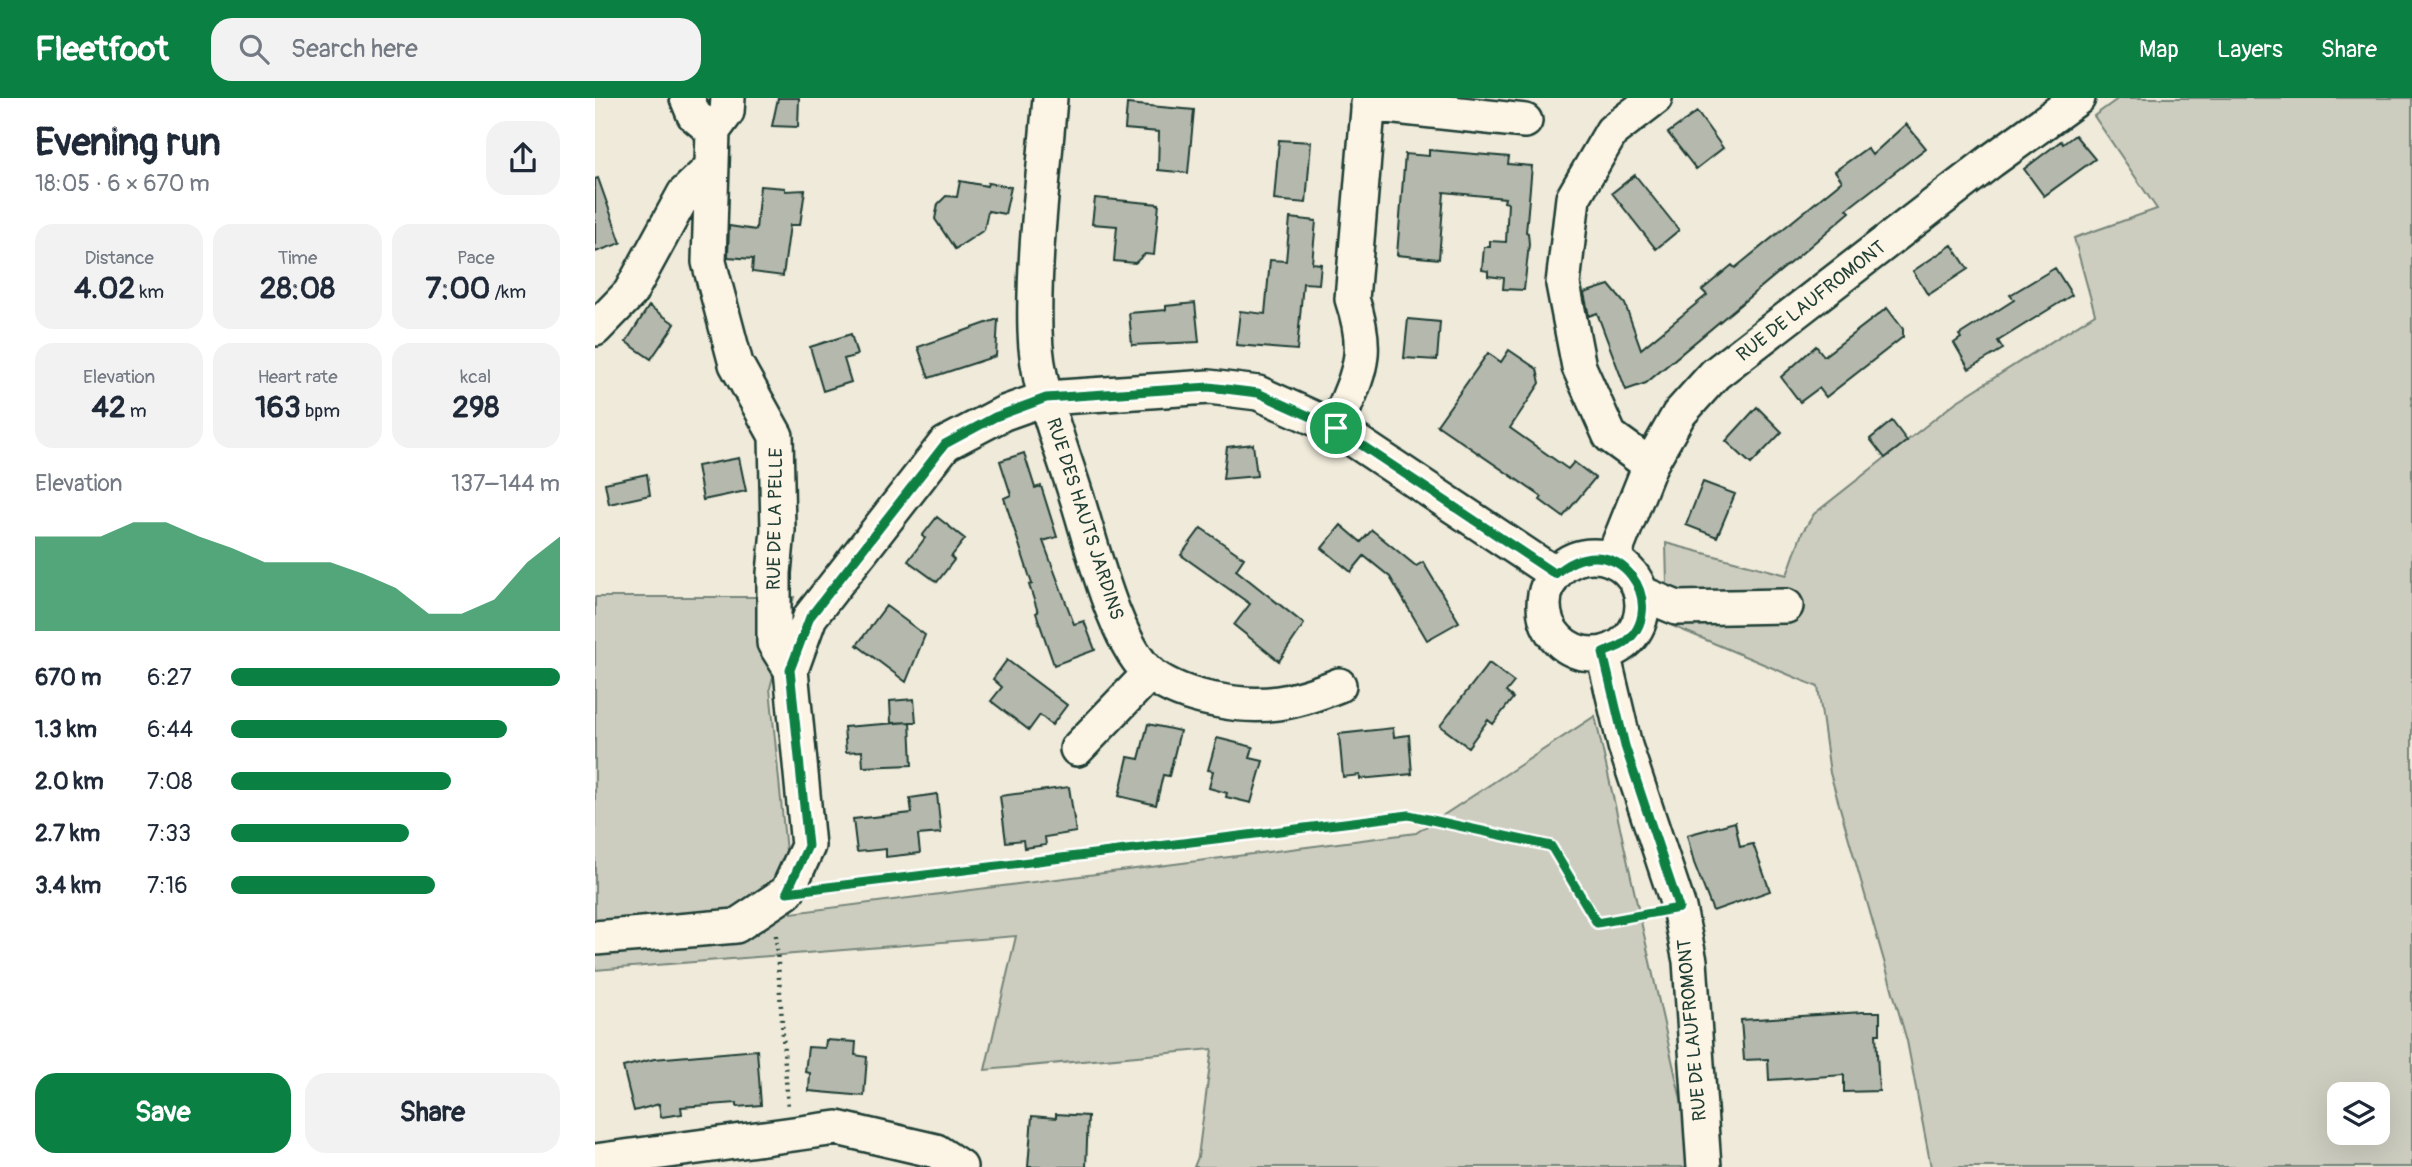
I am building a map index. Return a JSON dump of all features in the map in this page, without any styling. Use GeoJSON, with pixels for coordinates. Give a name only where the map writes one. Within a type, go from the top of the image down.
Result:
{"type":"FeatureCollection","features":[{"type":"Feature","properties":{"kind":"street"},"geometry":{"type":"LineString","coordinates":[[687,98],[694,115],[713,131]]}},
{"type":"Feature","properties":{"kind":"street","name":"RUE DE LA PELLE"},"geometry":{"type":"LineString","coordinates":[[728,98],[727,113],[713,131],[709,262],[736,364],[776,436],[778,530],[774,573],[774,643],[790,670]]}},
{"type":"Feature","properties":{"kind":"street","name":"RUE DES HAUTS JARDINS"},"geometry":{"type":"LineString","coordinates":[[1050,98],[1036,265],[1034,334],[1046,398],[1115,619],[1150,673],[1181,691],[1245,706],[1301,701],[1339,685]]}},
{"type":"Feature","properties":{"kind":"street"},"geometry":{"type":"LineString","coordinates":[[1650,465],[1610,436],[1579,367],[1563,284],[1573,198],[1612,131],[1655,98]]}},
{"type":"Feature","properties":{"kind":"street","name":"RUE DE LAUFROMONT"},"geometry":{"type":"LineString","coordinates":[[1612,560],[1650,465],[1679,414],[1715,374],[1991,161],[2078,98]]}},
{"type":"Feature","properties":{"kind":"street"},"geometry":{"type":"LineString","coordinates":[[1336,428],[1362,362],[1362,328],[1352,299],[1369,101],[1525,121]]}},
{"type":"Feature","properties":{"kind":"street"},"geometry":{"type":"LineString","coordinates":[[595,329],[629,293],[684,194],[712,167]]}},
{"type":"Feature","properties":{"kind":"street"},"geometry":{"type":"LineString","coordinates":[[595,938],[736,926],[779,898],[808,846],[790,670],[810,617],[945,444],[995,417],[1046,398],[1209,387],[1258,393],[1336,428],[1555,574]]}},
{"type":"Feature","properties":{"kind":"street"},"geometry":{"type":"LineString","coordinates":[[1602,556],[1612,560],[1627,569],[1641,593],[1642,610],[1635,631],[1623,644],[1603,653],[1574,650],[1560,641],[1549,627],[1544,610],[1546,589],[1555,574],[1568,562],[1584,557],[1602,556]]}},
{"type":"Feature","properties":{"kind":"street"},"geometry":{"type":"LineString","coordinates":[[1641,593],[1677,608],[1786,606]]}},
{"type":"Feature","properties":{"kind":"street","name":"RUE DE LAUFROMONT"},"geometry":{"type":"LineString","coordinates":[[1603,653],[1625,746],[1679,908],[1690,961],[1704,1167]]}},
{"type":"Feature","properties":{"kind":"street"},"geometry":{"type":"LineString","coordinates":[[1077,749],[1150,673]]}},
{"type":"Feature","properties":{"kind":"street"},"geometry":{"type":"LineString","coordinates":[[600,1163],[837,1128],[936,1152],[960,1167]]}},
{"type":"Feature","properties":{"kind":"path"},"geometry":{"type":"LineString","coordinates":[[789,1135],[777,939],[779,898],[1409,815],[1551,846],[1597,923],[1679,908]]}},
{"type":"Feature","properties":{"kind":"shaded area"},"geometry":{"type":"Polygon","coordinates":[[[2119,98],[2412,98],[2412,1167],[1931,1167],[1907,1041],[1830,773],[1818,687],[1668,624],[1666,543],[1787,575],[1802,533],[1814,514],[1956,402],[2095,314],[2074,238],[2157,209],[2094,116],[2119,98]]]}},
{"type":"Feature","properties":{"kind":"shaded area"},"geometry":{"type":"Polygon","coordinates":[[[595,597],[794,597],[770,688],[792,913],[1416,833],[1595,716],[1696,1167],[1194,1167],[1198,1157],[1212,1049],[985,1070],[1016,936],[595,970],[595,597]]]}},
{"type":"Feature","properties":{"kind":"building"},"geometry":{"type":"Polygon","coordinates":[[[778,98],[799,98],[798,127],[772,126],[778,98]]]}},
{"type":"Feature","properties":{"kind":"building"},"geometry":{"type":"Polygon","coordinates":[[[1127,104],[1194,110],[1188,173],[1158,170],[1159,132],[1125,129],[1127,104]]]}},
{"type":"Feature","properties":{"kind":"building"},"geometry":{"type":"Polygon","coordinates":[[[1697,112],[1723,148],[1696,169],[1668,133],[1697,112]]]}},
{"type":"Feature","properties":{"kind":"building"},"geometry":{"type":"Polygon","coordinates":[[[1906,124],[1926,148],[1847,209],[1850,212],[1646,383],[1626,390],[1597,313],[1589,316],[1584,293],[1609,285],[1625,304],[1641,349],[1707,295],[1702,290],[1732,265],[1735,268],[1842,181],[1835,171],[1867,148],[1872,155],[1906,124]]]}},
{"type":"Feature","properties":{"kind":"building"},"geometry":{"type":"Polygon","coordinates":[[[2075,135],[2095,159],[2044,196],[2024,169],[2061,141],[2063,144],[2075,135]]]}},
{"type":"Feature","properties":{"kind":"building"},"geometry":{"type":"Polygon","coordinates":[[[1279,140],[1311,142],[1306,203],[1274,200],[1279,140]]]}},
{"type":"Feature","properties":{"kind":"building"},"geometry":{"type":"Polygon","coordinates":[[[1429,150],[1509,157],[1508,164],[1532,166],[1524,290],[1503,289],[1504,278],[1488,276],[1488,271],[1482,270],[1484,247],[1490,247],[1490,241],[1506,242],[1508,203],[1504,202],[1505,198],[1444,192],[1439,259],[1397,255],[1405,154],[1429,156],[1429,150]]]}},
{"type":"Feature","properties":{"kind":"building"},"geometry":{"type":"Polygon","coordinates":[[[1635,175],[1679,230],[1656,249],[1612,193],[1635,175]]]}},
{"type":"Feature","properties":{"kind":"building"},"geometry":{"type":"Polygon","coordinates":[[[598,178],[621,243],[595,252],[595,179],[598,178]]]}},
{"type":"Feature","properties":{"kind":"building"},"geometry":{"type":"Polygon","coordinates":[[[960,181],[1011,187],[1005,214],[988,211],[984,230],[955,249],[935,219],[938,204],[946,196],[957,197],[960,181]]]}},
{"type":"Feature","properties":{"kind":"building"},"geometry":{"type":"Polygon","coordinates":[[[760,186],[785,188],[785,191],[805,190],[800,225],[790,225],[783,276],[752,272],[753,259],[728,257],[729,226],[756,230],[760,186]]]}},
{"type":"Feature","properties":{"kind":"building"},"geometry":{"type":"Polygon","coordinates":[[[1095,198],[1159,204],[1154,255],[1145,254],[1135,263],[1114,261],[1117,226],[1092,224],[1095,198]]]}},
{"type":"Feature","properties":{"kind":"building"},"geometry":{"type":"Polygon","coordinates":[[[1290,218],[1316,221],[1312,263],[1321,264],[1319,284],[1303,283],[1297,350],[1236,345],[1240,311],[1265,314],[1270,260],[1286,261],[1290,218]]]}},
{"type":"Feature","properties":{"kind":"building"},"geometry":{"type":"Polygon","coordinates":[[[1952,245],[1968,269],[1928,295],[1913,271],[1952,245]]]}},
{"type":"Feature","properties":{"kind":"building"},"geometry":{"type":"Polygon","coordinates":[[[2055,268],[2072,295],[1998,341],[2003,349],[1969,369],[1954,343],[1961,338],[1959,335],[2014,300],[2010,295],[2055,268]]]}},
{"type":"Feature","properties":{"kind":"building"},"geometry":{"type":"Polygon","coordinates":[[[1195,303],[1199,342],[1132,345],[1129,313],[1166,310],[1166,306],[1195,303]]]}},
{"type":"Feature","properties":{"kind":"building"},"geometry":{"type":"Polygon","coordinates":[[[649,306],[675,324],[651,359],[626,342],[649,306]]]}},
{"type":"Feature","properties":{"kind":"building"},"geometry":{"type":"Polygon","coordinates":[[[1887,308],[1903,329],[1903,337],[1826,397],[1819,388],[1800,402],[1781,377],[1816,346],[1824,356],[1887,308]]]}},
{"type":"Feature","properties":{"kind":"building"},"geometry":{"type":"Polygon","coordinates":[[[998,319],[996,356],[929,378],[918,347],[998,319]]]}},
{"type":"Feature","properties":{"kind":"building"},"geometry":{"type":"Polygon","coordinates":[[[1408,319],[1440,322],[1437,360],[1404,358],[1408,319]]]}},
{"type":"Feature","properties":{"kind":"building"},"geometry":{"type":"Polygon","coordinates":[[[851,334],[857,355],[844,359],[851,382],[823,391],[810,347],[851,334]]]}},
{"type":"Feature","properties":{"kind":"building"},"geometry":{"type":"Polygon","coordinates":[[[1509,350],[1537,369],[1540,383],[1510,428],[1568,469],[1574,462],[1595,478],[1563,517],[1540,500],[1542,497],[1437,425],[1488,353],[1501,362],[1509,350]]]}},
{"type":"Feature","properties":{"kind":"building"},"geometry":{"type":"Polygon","coordinates":[[[1757,407],[1782,432],[1751,464],[1726,441],[1757,407]]]}},
{"type":"Feature","properties":{"kind":"building"},"geometry":{"type":"Polygon","coordinates":[[[1892,421],[1907,441],[1885,458],[1870,439],[1892,421]]]}},
{"type":"Feature","properties":{"kind":"building"},"geometry":{"type":"Polygon","coordinates":[[[1253,444],[1257,476],[1223,479],[1227,447],[1253,444]]]}},
{"type":"Feature","properties":{"kind":"building"},"geometry":{"type":"Polygon","coordinates":[[[1024,453],[1035,488],[1041,486],[1057,537],[1043,541],[1074,624],[1084,621],[1095,650],[1054,665],[1036,613],[1038,612],[1029,585],[1032,584],[1004,498],[1011,495],[1000,461],[1024,453]]]}},
{"type":"Feature","properties":{"kind":"building"},"geometry":{"type":"Polygon","coordinates":[[[739,458],[746,491],[703,500],[697,466],[739,458]]]}},
{"type":"Feature","properties":{"kind":"building"},"geometry":{"type":"Polygon","coordinates":[[[647,474],[650,495],[609,504],[605,483],[647,474]]]}},
{"type":"Feature","properties":{"kind":"building"},"geometry":{"type":"Polygon","coordinates":[[[1703,482],[1735,494],[1717,537],[1686,525],[1703,482]]]}},
{"type":"Feature","properties":{"kind":"building"},"geometry":{"type":"Polygon","coordinates":[[[937,517],[965,539],[951,557],[954,560],[937,582],[908,561],[937,517]]]}},
{"type":"Feature","properties":{"kind":"building"},"geometry":{"type":"Polygon","coordinates":[[[1341,525],[1361,542],[1372,530],[1416,566],[1423,562],[1459,622],[1427,640],[1390,577],[1364,556],[1351,572],[1322,548],[1341,525]]]}},
{"type":"Feature","properties":{"kind":"building"},"geometry":{"type":"Polygon","coordinates":[[[1201,528],[1244,558],[1236,570],[1304,624],[1279,661],[1234,625],[1250,604],[1181,555],[1201,528]]]}},
{"type":"Feature","properties":{"kind":"building"},"geometry":{"type":"Polygon","coordinates":[[[886,606],[925,635],[906,682],[857,645],[886,606]]]}},
{"type":"Feature","properties":{"kind":"building"},"geometry":{"type":"Polygon","coordinates":[[[1007,660],[1067,705],[1052,725],[1040,715],[1029,730],[991,701],[1002,687],[993,679],[1007,660]]]}},
{"type":"Feature","properties":{"kind":"building"},"geometry":{"type":"Polygon","coordinates":[[[1489,663],[1514,682],[1506,692],[1513,698],[1493,724],[1488,720],[1468,747],[1440,726],[1489,663]]]}},
{"type":"Feature","properties":{"kind":"building"},"geometry":{"type":"Polygon","coordinates":[[[914,699],[916,722],[891,723],[890,701],[914,699]]]}},
{"type":"Feature","properties":{"kind":"building"},"geometry":{"type":"Polygon","coordinates":[[[910,722],[912,765],[863,767],[862,751],[846,752],[844,727],[910,722]]]}},
{"type":"Feature","properties":{"kind":"building"},"geometry":{"type":"Polygon","coordinates":[[[1148,724],[1180,731],[1169,776],[1163,775],[1156,805],[1119,796],[1128,757],[1139,759],[1148,724]]]}},
{"type":"Feature","properties":{"kind":"building"},"geometry":{"type":"Polygon","coordinates":[[[1393,728],[1394,737],[1409,735],[1412,774],[1360,779],[1360,775],[1343,777],[1339,734],[1393,728]]]}},
{"type":"Feature","properties":{"kind":"building"},"geometry":{"type":"Polygon","coordinates":[[[1217,738],[1253,747],[1250,758],[1263,761],[1251,803],[1226,797],[1227,793],[1209,788],[1213,771],[1208,770],[1217,738]]]}},
{"type":"Feature","properties":{"kind":"building"},"geometry":{"type":"Polygon","coordinates":[[[1069,787],[1076,832],[1045,837],[1046,845],[1024,848],[1023,840],[1006,842],[1000,796],[1069,787]]]}},
{"type":"Feature","properties":{"kind":"building"},"geometry":{"type":"Polygon","coordinates":[[[937,794],[941,833],[918,835],[920,853],[886,857],[886,849],[857,852],[853,819],[912,813],[910,798],[937,794]]]}},
{"type":"Feature","properties":{"kind":"building"},"geometry":{"type":"Polygon","coordinates":[[[1735,822],[1740,847],[1753,844],[1770,891],[1713,911],[1694,863],[1687,835],[1735,822]]]}},
{"type":"Feature","properties":{"kind":"building"},"geometry":{"type":"Polygon","coordinates":[[[1880,1012],[1880,1034],[1876,1034],[1879,1091],[1844,1092],[1844,1075],[1769,1080],[1768,1059],[1744,1060],[1741,1020],[1880,1012]]]}},
{"type":"Feature","properties":{"kind":"building"},"geometry":{"type":"Polygon","coordinates":[[[826,1040],[856,1042],[855,1055],[867,1057],[864,1096],[809,1091],[810,1073],[805,1072],[808,1047],[825,1048],[826,1040]]]}},
{"type":"Feature","properties":{"kind":"building"},"geometry":{"type":"Polygon","coordinates":[[[757,1050],[761,1105],[737,1107],[737,1103],[681,1107],[682,1114],[661,1117],[659,1104],[634,1111],[623,1067],[654,1059],[757,1050]]]}},
{"type":"Feature","properties":{"kind":"building"},"geometry":{"type":"Polygon","coordinates":[[[1056,1114],[1088,1116],[1086,1167],[1028,1167],[1032,1116],[1056,1118],[1056,1114]]]}},
{"type":"Feature","properties":{"kind":"route"},"geometry":{"type":"LineString","coordinates":[[1209,387],[1258,393],[1336,428],[1555,574],[1568,562],[1584,557],[1602,556],[1627,569],[1641,593],[1642,610],[1635,631],[1623,644],[1603,653],[1625,746],[1679,908],[1597,923],[1551,846],[1409,815],[787,892],[808,846],[790,670],[810,617],[945,444],[995,417],[1046,398],[1209,387]]}}]}
